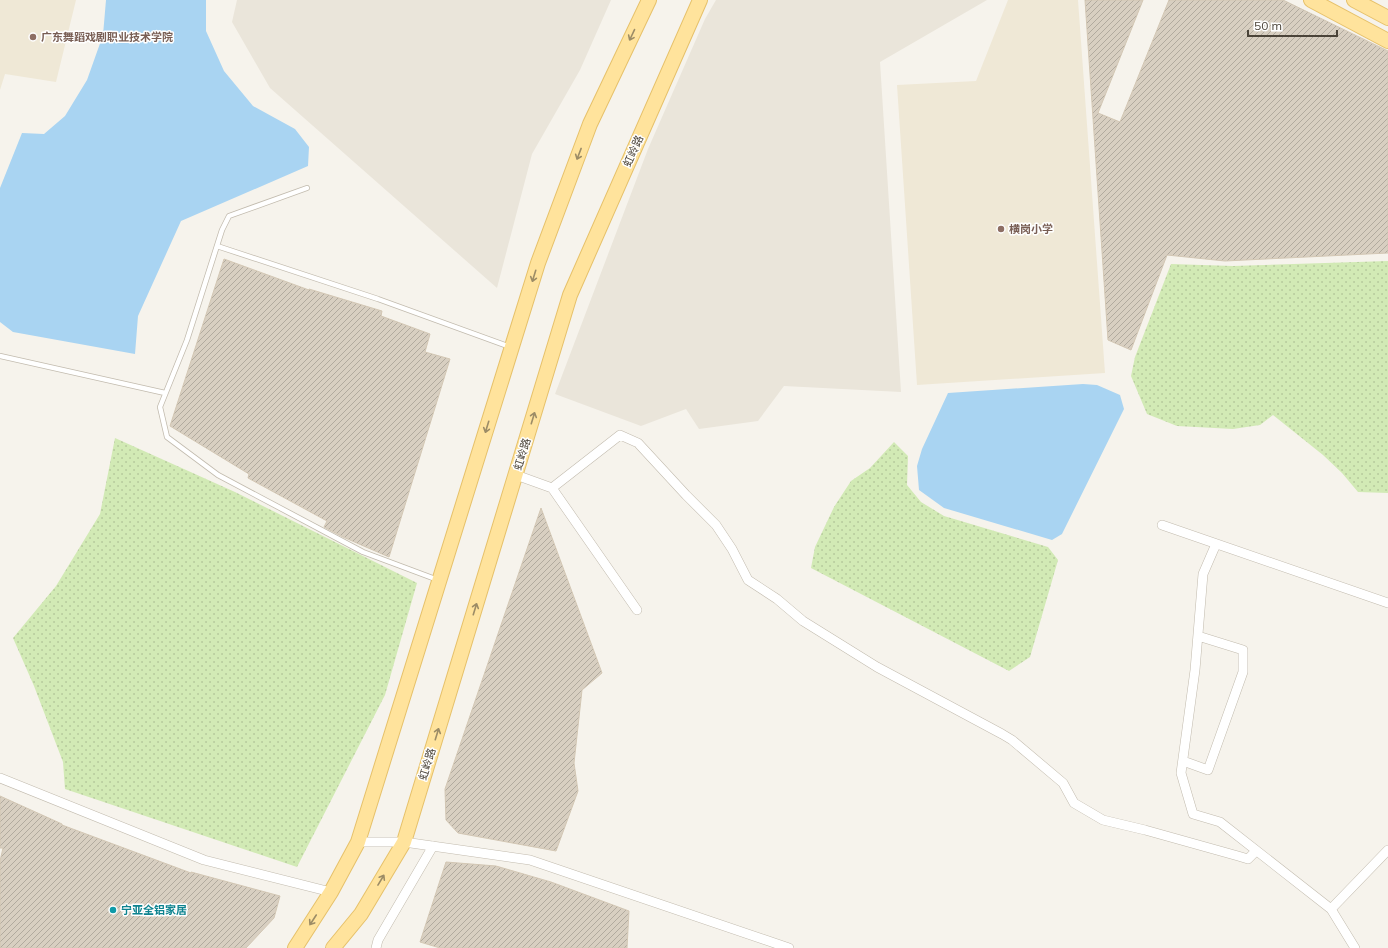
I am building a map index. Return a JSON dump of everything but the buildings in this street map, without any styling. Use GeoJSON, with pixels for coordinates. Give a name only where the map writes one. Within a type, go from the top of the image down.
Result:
{"type":"FeatureCollection","features":[{"type":"Feature","properties":{"kind":"main road"},"geometry":{"type":"LineString","coordinates":[[295,948],[331,892],[358,842],[538,263],[590,124],[649,0]]}},
{"type":"Feature","properties":{"kind":"main road","name":"虹岭路"},"geometry":{"type":"LineString","coordinates":[[333,948],[361,914],[404,842],[570,295],[700,0]]}},
{"type":"Feature","properties":{"kind":"main road"},"geometry":{"type":"LineString","coordinates":[[1311,0],[1388,41]]}},
{"type":"Feature","properties":{"kind":"main road"},"geometry":{"type":"LineString","coordinates":[[1354,0],[1388,18]]}},
{"type":"Feature","properties":{"kind":"street"},"geometry":{"type":"LineString","coordinates":[[552,488],[620,435],[638,443],[716,525],[732,549],[748,580],[777,599],[803,621],[877,667],[1012,740],[1063,783],[1074,803],[1103,820],[1145,830],[1248,859],[1256,850]]}},
{"type":"Feature","properties":{"kind":"street"},"geometry":{"type":"LineString","coordinates":[[516,475],[552,488],[637,610]]}},
{"type":"Feature","properties":{"kind":"street"},"geometry":{"type":"LineString","coordinates":[[1162,525],[1388,603]]}},
{"type":"Feature","properties":{"kind":"street"},"geometry":{"type":"LineString","coordinates":[[1216,544],[1203,574],[1195,670],[1181,773],[1193,814],[1220,822],[1331,909],[1355,948]]}},
{"type":"Feature","properties":{"kind":"street"},"geometry":{"type":"LineString","coordinates":[[1183,761],[1208,770],[1243,672],[1243,650],[1198,636]]}},
{"type":"Feature","properties":{"kind":"street"},"geometry":{"type":"LineString","coordinates":[[0,778],[204,860],[331,892]]}},
{"type":"Feature","properties":{"kind":"street"},"geometry":{"type":"LineString","coordinates":[[358,842],[404,842],[530,860],[789,948]]}},
{"type":"Feature","properties":{"kind":"street"},"geometry":{"type":"LineString","coordinates":[[376,948],[378,940],[432,846]]}},
{"type":"Feature","properties":{"kind":"street"},"geometry":{"type":"LineString","coordinates":[[1331,909],[1388,850]]}},
{"type":"Feature","properties":{"kind":"lane"},"geometry":{"type":"LineString","coordinates":[[307,188],[229,216],[217,246],[187,340],[160,407],[167,437],[218,475],[363,552],[439,580]]}},
{"type":"Feature","properties":{"kind":"lane"},"geometry":{"type":"LineString","coordinates":[[217,246],[378,299],[512,348]]}},
{"type":"Feature","properties":{"kind":"lane"},"geometry":{"type":"LineString","coordinates":[[0,356],[165,393]]}},
{"type":"Feature","properties":{"kind":"shaded area","name":"广东舞蹈戏剧职业技术学院"},"geometry":{"type":"Polygon","coordinates":[[[0,0],[76,0],[56,82],[5,74],[0,90],[0,0]]]}},
{"type":"Feature","properties":{"kind":"shaded area"},"geometry":{"type":"Polygon","coordinates":[[[237,0],[611,0],[580,70],[532,154],[497,288],[270,88],[232,22],[237,0]]]}},
{"type":"Feature","properties":{"kind":"shaded area"},"geometry":{"type":"Polygon","coordinates":[[[716,0],[987,0],[880,62],[901,392],[784,386],[758,421],[699,429],[686,409],[641,426],[555,394],[648,149],[705,19],[716,0]]]}},
{"type":"Feature","properties":{"kind":"shaded area","name":"横岗小学"},"geometry":{"type":"Polygon","coordinates":[[[1008,0],[1078,0],[1105,373],[917,385],[897,85],[976,81],[1008,0]]]}},
{"type":"Feature","properties":{"kind":"green space"},"geometry":{"type":"Polygon","coordinates":[[[1388,261],[1388,493],[1358,492],[1342,473],[1323,455],[1273,415],[1260,425],[1233,429],[1177,426],[1147,414],[1131,376],[1135,357],[1171,264],[1233,266],[1388,261]]]}},
{"type":"Feature","properties":{"kind":"green space"},"geometry":{"type":"Polygon","coordinates":[[[115,438],[235,492],[417,583],[385,695],[297,867],[65,789],[63,762],[34,686],[13,638],[56,586],[100,514],[115,438]]]}},
{"type":"Feature","properties":{"kind":"green space"},"geometry":{"type":"Polygon","coordinates":[[[894,442],[908,456],[907,485],[921,502],[944,516],[1048,547],[1058,560],[1030,657],[1009,671],[811,568],[815,547],[834,507],[851,481],[870,468],[894,442]]]}},
{"type":"Feature","properties":{"kind":"water"},"geometry":{"type":"Polygon","coordinates":[[[106,0],[206,0],[206,31],[224,71],[253,106],[295,129],[309,147],[308,166],[181,221],[138,316],[135,354],[13,332],[0,322],[0,188],[22,133],[44,134],[65,116],[87,80],[103,35],[106,0]]]}},
{"type":"Feature","properties":{"kind":"water"},"geometry":{"type":"Polygon","coordinates":[[[1083,384],[1097,385],[1120,395],[1124,409],[1062,534],[1052,540],[944,508],[919,490],[917,466],[922,449],[948,393],[1083,384]]]}},
{"type":"Feature","properties":{"kind":"place","name":"广东舞蹈戏剧职业技术学院"},"geometry":{"type":"Point","coordinates":[33,37]}},
{"type":"Feature","properties":{"kind":"place","name":"横岗小学"},"geometry":{"type":"Point","coordinates":[1001,229]}},
{"type":"Feature","properties":{"kind":"place","name":"宁亚全铝家居"},"geometry":{"type":"Point","coordinates":[113,910]}}]}
